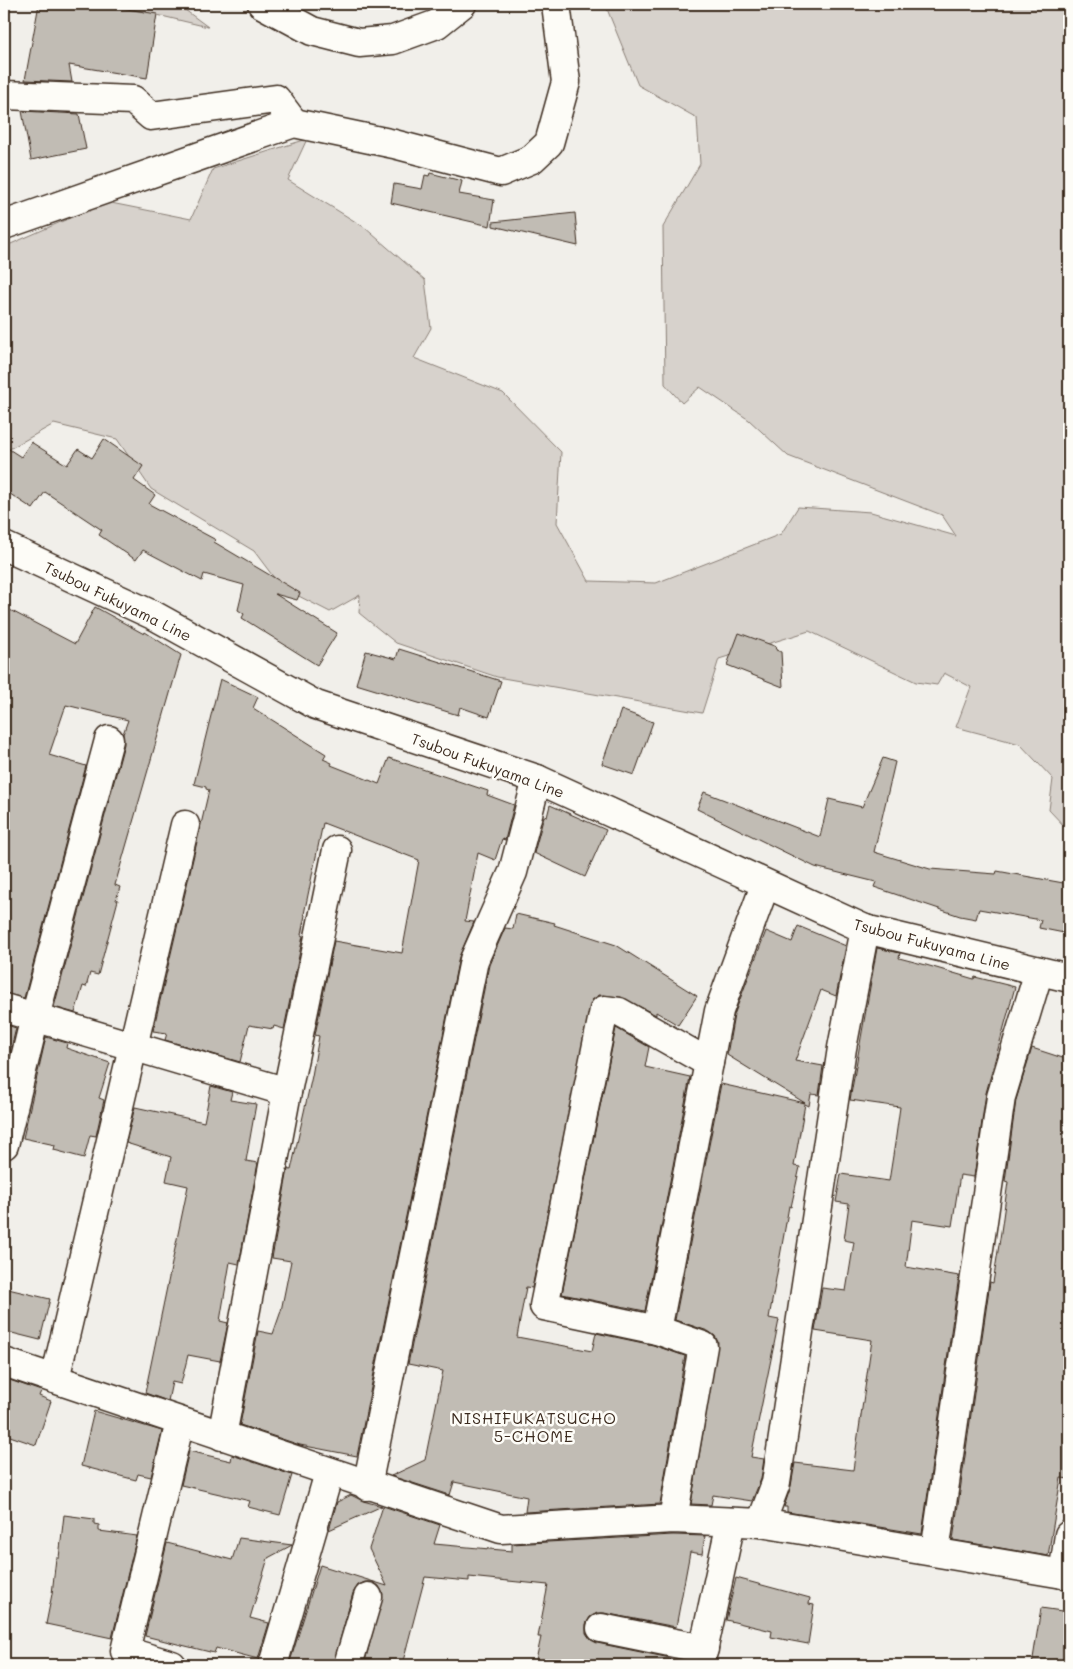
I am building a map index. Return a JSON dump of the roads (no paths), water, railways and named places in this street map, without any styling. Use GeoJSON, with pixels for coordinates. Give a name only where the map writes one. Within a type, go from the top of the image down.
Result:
{"type":"FeatureCollection","features":[{"type":"Feature","properties":{"kind":"street"},"geometry":{"type":"LineString","coordinates":[[262,4],[312,32],[359,43],[393,40],[437,24],[462,4]]}},
{"type":"Feature","properties":{"kind":"street"},"geometry":{"type":"LineString","coordinates":[[4,225],[294,123],[394,144],[501,172],[532,159],[549,143],[566,82],[556,4]]}},
{"type":"Feature","properties":{"kind":"street"},"geometry":{"type":"LineString","coordinates":[[4,95],[133,100],[151,116],[276,99],[294,123]]}},
{"type":"Feature","properties":{"kind":"street","name":"Tsubou Fukuyama Line"},"geometry":{"type":"LineString","coordinates":[[4,546],[155,616],[316,704],[537,779],[765,885],[865,929],[1069,978]]}},
{"type":"Feature","properties":{"kind":"street"},"geometry":{"type":"LineString","coordinates":[[4,1145],[35,1017],[108,740]]}},
{"type":"Feature","properties":{"kind":"street"},"geometry":{"type":"LineString","coordinates":[[367,1486],[474,960],[512,872],[537,779]]}},
{"type":"Feature","properties":{"kind":"street"},"geometry":{"type":"LineString","coordinates":[[55,1379],[185,825]]}},
{"type":"Feature","properties":{"kind":"street"},"geometry":{"type":"LineString","coordinates":[[222,1436],[287,1092],[337,850]]}},
{"type":"Feature","properties":{"kind":"street"},"geometry":{"type":"LineString","coordinates":[[657,1330],[720,1011],[765,885]]}},
{"type":"Feature","properties":{"kind":"street"},"geometry":{"type":"LineString","coordinates":[[761,1522],[776,1483],[842,1048],[865,929]]}},
{"type":"Feature","properties":{"kind":"street"},"geometry":{"type":"LineString","coordinates":[[935,1552],[1001,1097],[1039,971]]}},
{"type":"Feature","properties":{"kind":"street"},"geometry":{"type":"LineString","coordinates":[[4,1008],[287,1092]]}},
{"type":"Feature","properties":{"kind":"street"},"geometry":{"type":"LineString","coordinates":[[673,1518],[703,1346],[657,1330],[544,1306],[604,1010],[619,1012],[709,1063]]}},
{"type":"Feature","properties":{"kind":"street"},"geometry":{"type":"LineString","coordinates":[[4,1362],[367,1486],[500,1529],[673,1518],[761,1522],[1066,1575],[1069,1535]]}},
{"type":"Feature","properties":{"kind":"street"},"geometry":{"type":"LineString","coordinates":[[172,1665],[125,1652],[180,1422]]}},
{"type":"Feature","properties":{"kind":"street"},"geometry":{"type":"LineString","coordinates":[[273,1665],[329,1473]]}},
{"type":"Feature","properties":{"kind":"street"},"geometry":{"type":"LineString","coordinates":[[601,1628],[702,1657],[731,1522]]}},
{"type":"Feature","properties":{"kind":"street"},"geometry":{"type":"LineString","coordinates":[[348,1665],[368,1597]]}},
{"type":"Feature","properties":{"kind":"district","name":"NISHIFUKATSUCHO 5-CHOME"},"geometry":{"type":"Point","coordinates":[534,1426]}}]}
